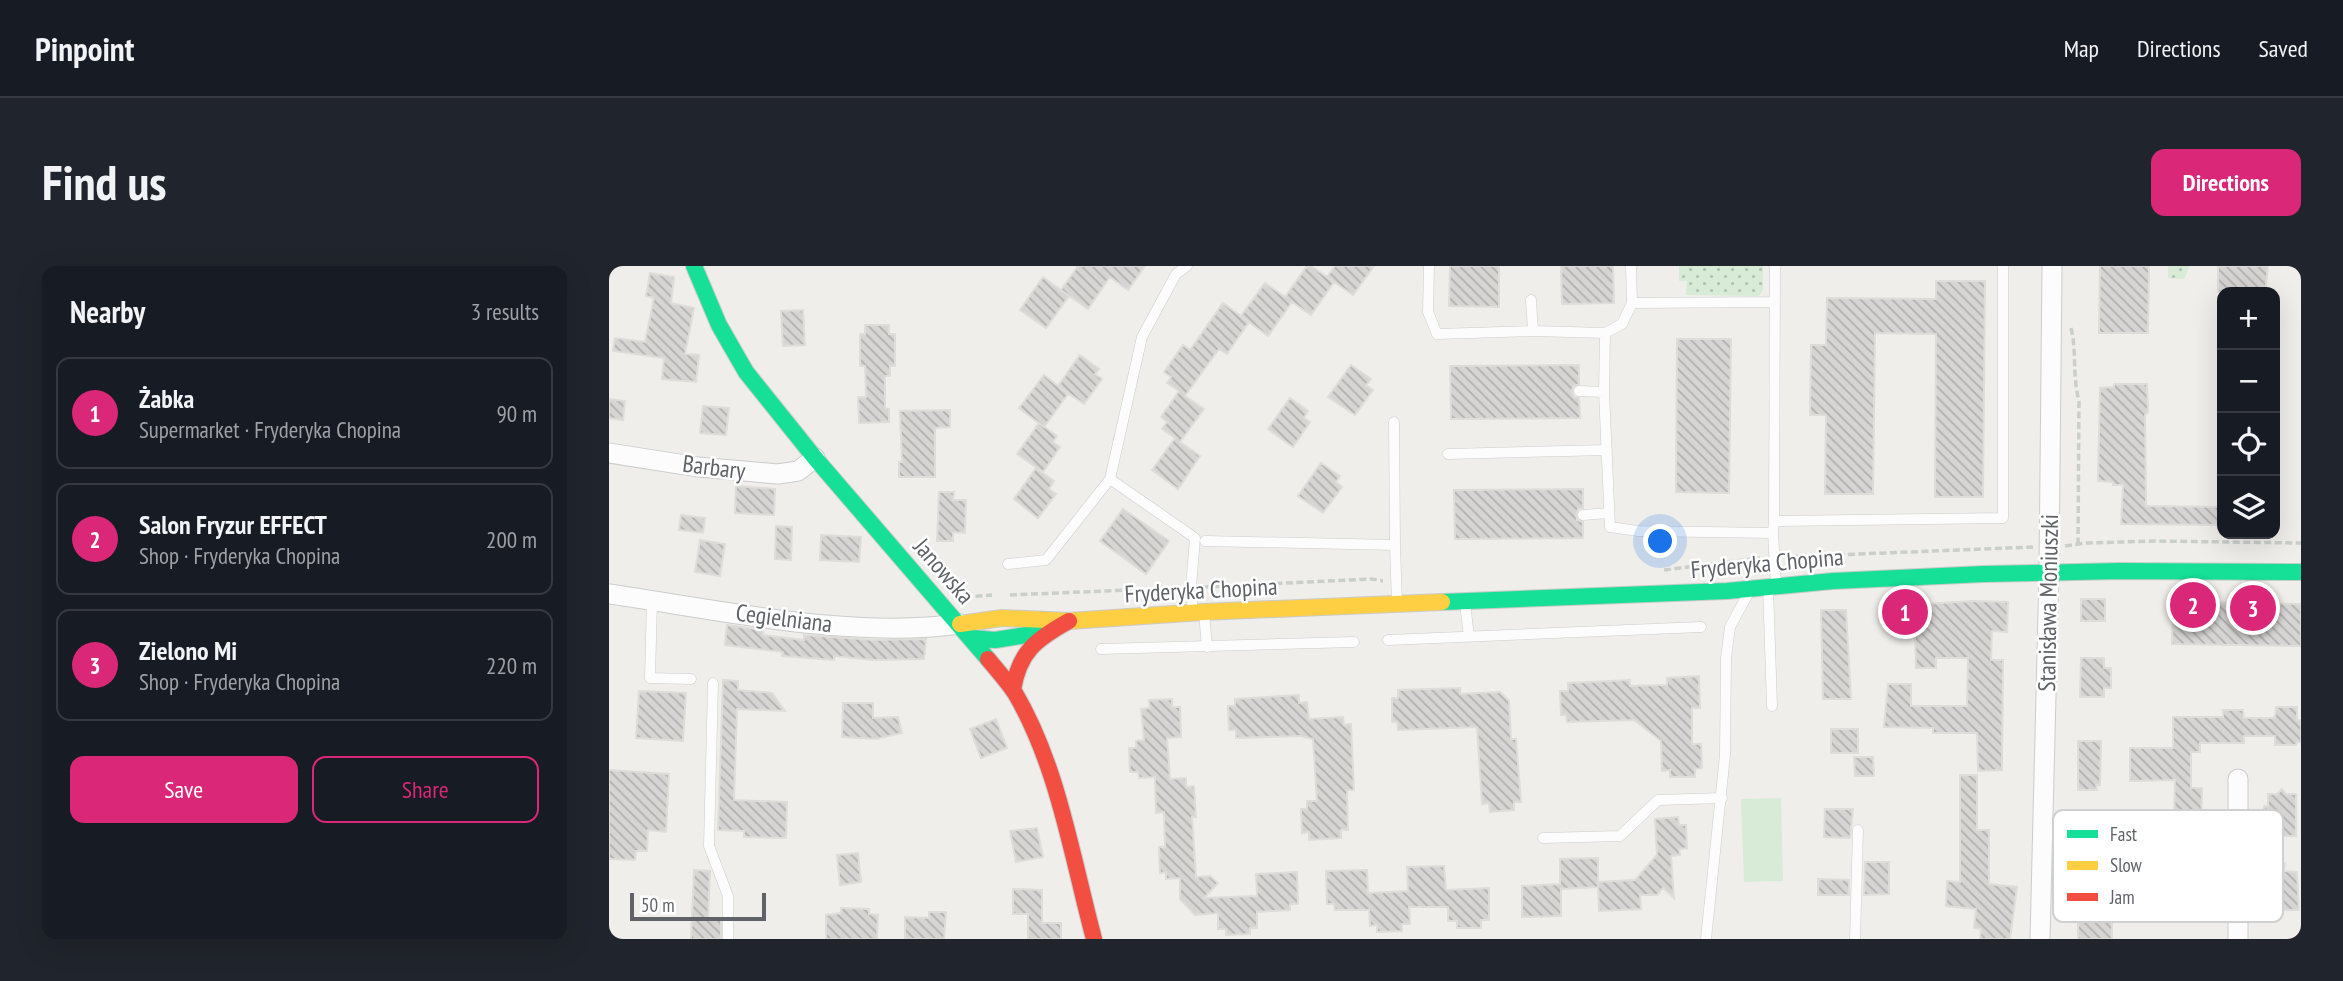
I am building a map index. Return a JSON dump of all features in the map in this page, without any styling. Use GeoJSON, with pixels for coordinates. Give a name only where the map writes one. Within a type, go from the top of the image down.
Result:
{"type":"FeatureCollection","features":[{"type":"Feature","properties":{"kind":"street","name":"Janowska"},"geometry":{"type":"LineString","coordinates":[[694,266],[719,325],[746,372],[815,458],[966,631],[1013,690],[1034,729],[1048,765],[1094,939]]}},
{"type":"Feature","properties":{"kind":"street","name":"Stanisława Moniuszki"},"geometry":{"type":"LineString","coordinates":[[2040,939],[2049,572],[2052,266]]}},
{"type":"Feature","properties":{"kind":"street","name":"Barbary"},"geometry":{"type":"LineString","coordinates":[[609,453],[698,467],[778,474],[799,471],[815,458]]}},
{"type":"Feature","properties":{"kind":"street","name":"Fryderyka Chopina"},"geometry":{"type":"LineString","coordinates":[[966,631],[1002,618],[1069,621],[1198,612],[1727,591],[1866,578],[2167,570],[2301,572]]}},
{"type":"Feature","properties":{"kind":"street","name":"Cegielniana"},"geometry":{"type":"LineString","coordinates":[[609,594],[804,622],[966,631]]}},
{"type":"Feature","properties":{"kind":"street","name":"Fryderyka Chopina"},"geometry":{"type":"LineString","coordinates":[[1013,690],[1017,670],[1030,646],[1047,632],[1069,621]]}},
{"type":"Feature","properties":{"kind":"street","name":"Fryderyka Chopina"},"geometry":{"type":"LineString","coordinates":[[966,631],[995,640],[1047,632]]}},
{"type":"Feature","properties":{"kind":"street"},"geometry":{"type":"LineString","coordinates":[[2238,779],[2238,810]]}},
{"type":"Feature","properties":{"kind":"lane"},"geometry":{"type":"LineString","coordinates":[[1008,564],[1046,560],[1110,479],[1142,337],[1176,274],[1187,266]]}},
{"type":"Feature","properties":{"kind":"lane"},"geometry":{"type":"LineString","coordinates":[[1429,266],[1428,312],[1437,334],[1605,332],[1622,324],[1632,303],[1631,266]]}},
{"type":"Feature","properties":{"kind":"lane"},"geometry":{"type":"LineString","coordinates":[[1772,706],[1775,266]]}},
{"type":"Feature","properties":{"kind":"lane"},"geometry":{"type":"LineString","coordinates":[[1774,521],[2003,518],[2003,266]]}},
{"type":"Feature","properties":{"kind":"lane"},"geometry":{"type":"LineString","coordinates":[[1531,300],[1533,331]]}},
{"type":"Feature","properties":{"kind":"lane"},"geometry":{"type":"LineString","coordinates":[[1632,303],[1775,302]]}},
{"type":"Feature","properties":{"kind":"lane"},"geometry":{"type":"LineString","coordinates":[[1605,332],[1604,392],[1610,527],[1638,531],[1773,533]]}},
{"type":"Feature","properties":{"kind":"lane"},"geometry":{"type":"LineString","coordinates":[[1579,391],[1604,392]]}},
{"type":"Feature","properties":{"kind":"lane"},"geometry":{"type":"LineString","coordinates":[[1394,422],[1397,605]]}},
{"type":"Feature","properties":{"kind":"lane"},"geometry":{"type":"LineString","coordinates":[[1448,454],[1607,450]]}},
{"type":"Feature","properties":{"kind":"lane"},"geometry":{"type":"LineString","coordinates":[[1110,479],[1195,538],[1191,587],[1207,647]]}},
{"type":"Feature","properties":{"kind":"lane"},"geometry":{"type":"LineString","coordinates":[[1583,515],[1609,513]]}},
{"type":"Feature","properties":{"kind":"lane"},"geometry":{"type":"LineString","coordinates":[[1205,541],[1395,545]]}},
{"type":"Feature","properties":{"kind":"lane"},"geometry":{"type":"LineString","coordinates":[[1706,939],[1722,798],[1730,627],[1751,588]]}},
{"type":"Feature","properties":{"kind":"lane"},"geometry":{"type":"LineString","coordinates":[[652,600],[650,678],[691,679]]}},
{"type":"Feature","properties":{"kind":"lane"},"geometry":{"type":"LineString","coordinates":[[1465,602],[1469,637]]}},
{"type":"Feature","properties":{"kind":"lane"},"geometry":{"type":"LineString","coordinates":[[1388,640],[1701,626]]}},
{"type":"Feature","properties":{"kind":"lane"},"geometry":{"type":"LineString","coordinates":[[1101,649],[1354,642]]}},
{"type":"Feature","properties":{"kind":"lane"},"geometry":{"type":"LineString","coordinates":[[713,683],[709,846],[728,896],[728,939]]}},
{"type":"Feature","properties":{"kind":"lane"},"geometry":{"type":"LineString","coordinates":[[1543,838],[1620,836],[1658,800],[1722,798]]}},
{"type":"Feature","properties":{"kind":"lane"},"geometry":{"type":"LineString","coordinates":[[1855,939],[1858,830]]}},
{"type":"Feature","properties":{"kind":"path"},"geometry":{"type":"LineString","coordinates":[[2069,320],[2074,340],[2074,381],[2079,401],[2078,545]]}},
{"type":"Feature","properties":{"kind":"path"},"geometry":{"type":"LineString","coordinates":[[2060,546],[2093,543],[2301,543]]}},
{"type":"Feature","properties":{"kind":"path"},"geometry":{"type":"LineString","coordinates":[[1783,557],[2039,547]]}},
{"type":"Feature","properties":{"kind":"path"},"geometry":{"type":"LineString","coordinates":[[1662,570],[1763,558]]}},
{"type":"Feature","properties":{"kind":"path"},"geometry":{"type":"LineString","coordinates":[[1200,587],[1372,579],[1388,581]]}},
{"type":"Feature","properties":{"kind":"path"},"geometry":{"type":"LineString","coordinates":[[962,597],[1182,588]]}},
{"type":"Feature","properties":{"kind":"green space"},"geometry":{"type":"Polygon","coordinates":[[[1679,266],[1763,266],[1763,290],[1759,296],[1686,295],[1687,281],[1679,281],[1679,266]]]}},
{"type":"Feature","properties":{"kind":"green space"},"geometry":{"type":"Polygon","coordinates":[[[2168,266],[2190,266],[2184,279],[2168,278],[2168,266]]]}},
{"type":"Feature","properties":{"kind":"green space"},"geometry":{"type":"Polygon","coordinates":[[[1781,798],[1783,881],[1744,882],[1741,799],[1781,798]]]}},
{"type":"Feature","properties":{"kind":"building"},"geometry":{"type":"Polygon","coordinates":[[[1078,266],[1145,266],[1128,290],[1110,277],[1088,309],[1061,290],[1078,266]]]}},
{"type":"Feature","properties":{"kind":"building"},"geometry":{"type":"Polygon","coordinates":[[[1307,266],[1334,282],[1311,315],[1292,302],[1268,336],[1241,316],[1265,283],[1285,297],[1307,266]]]}},
{"type":"Feature","properties":{"kind":"building"},"geometry":{"type":"Polygon","coordinates":[[[1335,266],[1374,266],[1353,295],[1327,277],[1335,266]]]}},
{"type":"Feature","properties":{"kind":"building"},"geometry":{"type":"Polygon","coordinates":[[[1450,266],[1499,266],[1499,307],[1449,306],[1450,266]]]}},
{"type":"Feature","properties":{"kind":"building"},"geometry":{"type":"Polygon","coordinates":[[[1561,266],[1613,266],[1614,303],[1562,304],[1561,266]]]}},
{"type":"Feature","properties":{"kind":"building"},"geometry":{"type":"Polygon","coordinates":[[[2100,266],[2149,266],[2148,333],[2099,333],[2100,266]]]}},
{"type":"Feature","properties":{"kind":"building"},"geometry":{"type":"Polygon","coordinates":[[[2218,266],[2268,266],[2266,287],[2218,287],[2218,266]]]}},
{"type":"Feature","properties":{"kind":"building"},"geometry":{"type":"Polygon","coordinates":[[[650,273],[674,277],[671,303],[694,308],[685,354],[699,355],[696,382],[662,379],[664,358],[613,351],[615,338],[645,342],[654,298],[646,296],[650,273]]]}},
{"type":"Feature","properties":{"kind":"building"},"geometry":{"type":"Polygon","coordinates":[[[1043,277],[1069,296],[1046,328],[1020,310],[1043,277]]]}},
{"type":"Feature","properties":{"kind":"building"},"geometry":{"type":"Polygon","coordinates":[[[1936,281],[1985,281],[1983,497],[1935,497],[1936,334],[1875,333],[1873,494],[1825,494],[1826,415],[1810,415],[1811,345],[1826,345],[1827,298],[1936,299],[1936,281]]]}},
{"type":"Feature","properties":{"kind":"building"},"geometry":{"type":"Polygon","coordinates":[[[1223,303],[1249,322],[1227,354],[1219,349],[1185,396],[1204,409],[1180,442],[1200,456],[1178,489],[1152,470],[1175,438],[1162,429],[1167,422],[1161,417],[1179,391],[1167,383],[1171,377],[1164,372],[1183,345],[1190,350],[1223,303]]]}},
{"type":"Feature","properties":{"kind":"building"},"geometry":{"type":"Polygon","coordinates":[[[803,310],[805,345],[783,346],[781,311],[803,310]]]}},
{"type":"Feature","properties":{"kind":"building"},"geometry":{"type":"Polygon","coordinates":[[[865,325],[889,325],[889,334],[895,334],[895,366],[890,366],[890,376],[885,376],[885,408],[889,409],[889,422],[859,423],[858,397],[866,397],[865,366],[860,366],[860,334],[865,334],[865,325]]]}},
{"type":"Feature","properties":{"kind":"building"},"geometry":{"type":"Polygon","coordinates":[[[1677,339],[1731,339],[1729,493],[1676,492],[1677,339]]]}},
{"type":"Feature","properties":{"kind":"building"},"geometry":{"type":"Polygon","coordinates":[[[1080,355],[1099,369],[1095,374],[1102,379],[1084,404],[1058,386],[1080,355]]]}},
{"type":"Feature","properties":{"kind":"building"},"geometry":{"type":"Polygon","coordinates":[[[1351,365],[1371,379],[1366,385],[1373,390],[1355,415],[1328,397],[1351,365]]]}},
{"type":"Feature","properties":{"kind":"building"},"geometry":{"type":"Polygon","coordinates":[[[1579,365],[1579,384],[1573,387],[1572,391],[1574,397],[1579,398],[1580,418],[1451,419],[1450,366],[1579,365]]]}},
{"type":"Feature","properties":{"kind":"building"},"geometry":{"type":"Polygon","coordinates":[[[1044,375],[1068,394],[1044,427],[1019,408],[1044,375]]]}},
{"type":"Feature","properties":{"kind":"building"},"geometry":{"type":"Polygon","coordinates":[[[2114,384],[2147,384],[2146,506],[2217,507],[2217,525],[2121,524],[2123,485],[2098,481],[2100,388],[2114,387],[2114,384]]]}},
{"type":"Feature","properties":{"kind":"building"},"geometry":{"type":"Polygon","coordinates":[[[1290,398],[1308,411],[1304,418],[1310,422],[1293,447],[1268,429],[1290,398]]]}},
{"type":"Feature","properties":{"kind":"building"},"geometry":{"type":"Polygon","coordinates":[[[609,399],[625,401],[623,420],[609,418],[609,399]]]}},
{"type":"Feature","properties":{"kind":"building"},"geometry":{"type":"Polygon","coordinates":[[[703,406],[729,408],[726,435],[700,433],[703,406]]]}},
{"type":"Feature","properties":{"kind":"building"},"geometry":{"type":"Polygon","coordinates":[[[950,410],[950,427],[935,428],[935,477],[899,477],[899,462],[902,462],[900,411],[950,410]]]}},
{"type":"Feature","properties":{"kind":"building"},"geometry":{"type":"Polygon","coordinates":[[[1039,423],[1057,436],[1053,442],[1060,447],[1043,472],[1017,454],[1039,423]]]}},
{"type":"Feature","properties":{"kind":"building"},"geometry":{"type":"Polygon","coordinates":[[[1321,463],[1340,476],[1336,482],[1342,487],[1323,513],[1298,496],[1321,463]]]}},
{"type":"Feature","properties":{"kind":"building"},"geometry":{"type":"Polygon","coordinates":[[[1036,468],[1054,481],[1049,489],[1056,494],[1038,518],[1014,499],[1036,468]]]}},
{"type":"Feature","properties":{"kind":"building"},"geometry":{"type":"Polygon","coordinates":[[[736,486],[775,489],[774,515],[735,513],[736,486]]]}},
{"type":"Feature","properties":{"kind":"building"},"geometry":{"type":"Polygon","coordinates":[[[1583,489],[1583,508],[1578,509],[1576,515],[1577,520],[1583,522],[1583,538],[1455,539],[1454,490],[1583,489]]]}},
{"type":"Feature","properties":{"kind":"building"},"geometry":{"type":"Polygon","coordinates":[[[939,492],[954,492],[953,500],[966,500],[965,533],[953,532],[953,541],[937,541],[939,492]]]}},
{"type":"Feature","properties":{"kind":"building"},"geometry":{"type":"Polygon","coordinates":[[[1123,509],[1169,541],[1146,574],[1100,541],[1123,509]]]}},
{"type":"Feature","properties":{"kind":"building"},"geometry":{"type":"Polygon","coordinates":[[[681,515],[705,518],[703,533],[679,530],[681,515]]]}},
{"type":"Feature","properties":{"kind":"building"},"geometry":{"type":"Polygon","coordinates":[[[776,526],[792,527],[791,560],[775,559],[776,526]]]}},
{"type":"Feature","properties":{"kind":"building"},"geometry":{"type":"Polygon","coordinates":[[[821,535],[861,537],[859,562],[820,560],[821,535]]]}},
{"type":"Feature","properties":{"kind":"building"},"geometry":{"type":"Polygon","coordinates":[[[700,540],[725,544],[720,576],[695,572],[700,540]]]}},
{"type":"Feature","properties":{"kind":"building"},"geometry":{"type":"Polygon","coordinates":[[[2081,599],[2105,599],[2105,621],[2081,621],[2081,599]]]}},
{"type":"Feature","properties":{"kind":"building"},"geometry":{"type":"Polygon","coordinates":[[[2008,602],[2007,632],[1992,631],[1991,660],[2003,660],[2002,770],[1978,771],[1977,733],[1933,733],[1933,728],[1884,727],[1888,684],[1911,684],[1911,706],[1967,706],[1968,658],[1936,658],[1936,668],[1916,668],[1915,635],[1889,633],[1889,608],[1927,607],[1927,604],[2008,602]]]}},
{"type":"Feature","properties":{"kind":"building"},"geometry":{"type":"Polygon","coordinates":[[[2173,602],[2301,604],[2301,646],[2172,644],[2173,602]]]}},
{"type":"Feature","properties":{"kind":"building"},"geometry":{"type":"Polygon","coordinates":[[[1821,610],[1846,610],[1851,699],[1823,699],[1821,610]]]}},
{"type":"Feature","properties":{"kind":"building"},"geometry":{"type":"Polygon","coordinates":[[[727,625],[763,630],[763,635],[804,640],[804,635],[874,640],[926,639],[924,659],[873,660],[834,656],[834,660],[782,656],[783,652],[725,645],[727,625]]]}},
{"type":"Feature","properties":{"kind":"building"},"geometry":{"type":"Polygon","coordinates":[[[2081,658],[2104,658],[2104,668],[2111,668],[2111,688],[2104,688],[2104,697],[2080,697],[2081,658]]]}},
{"type":"Feature","properties":{"kind":"building"},"geometry":{"type":"Polygon","coordinates":[[[1699,676],[1700,708],[1692,708],[1692,744],[1701,744],[1702,768],[1695,769],[1695,777],[1670,777],[1670,770],[1662,771],[1661,741],[1634,720],[1567,722],[1566,715],[1561,715],[1560,691],[1568,691],[1568,683],[1630,680],[1630,686],[1667,685],[1667,678],[1699,676]]]}},
{"type":"Feature","properties":{"kind":"building"},"geometry":{"type":"Polygon","coordinates":[[[723,680],[738,681],[738,690],[772,693],[785,711],[737,709],[734,800],[787,802],[786,838],[744,837],[744,831],[718,830],[723,680]]]}},
{"type":"Feature","properties":{"kind":"building"},"geometry":{"type":"Polygon","coordinates":[[[1460,688],[1460,694],[1500,692],[1509,701],[1511,739],[1516,739],[1521,802],[1514,802],[1514,810],[1490,812],[1489,803],[1482,804],[1477,727],[1398,730],[1397,722],[1392,722],[1392,698],[1398,698],[1398,690],[1460,688]]]}},
{"type":"Feature","properties":{"kind":"building"},"geometry":{"type":"Polygon","coordinates":[[[639,691],[686,693],[683,741],[636,738],[639,691]]]}},
{"type":"Feature","properties":{"kind":"building"},"geometry":{"type":"Polygon","coordinates":[[[1299,695],[1299,703],[1307,702],[1309,719],[1343,717],[1344,725],[1351,724],[1354,790],[1347,790],[1348,830],[1341,830],[1341,838],[1309,840],[1309,832],[1302,833],[1301,809],[1307,809],[1307,801],[1317,801],[1313,739],[1300,736],[1236,738],[1236,730],[1229,730],[1228,706],[1235,706],[1235,699],[1299,695]]]}},
{"type":"Feature","properties":{"kind":"building"},"geometry":{"type":"Polygon","coordinates":[[[1172,699],[1172,707],[1180,707],[1181,737],[1167,738],[1170,779],[1186,778],[1186,787],[1194,786],[1196,817],[1192,817],[1196,877],[1210,876],[1218,883],[1204,898],[1257,896],[1256,874],[1297,872],[1298,904],[1290,904],[1290,910],[1257,912],[1257,928],[1250,928],[1250,934],[1226,935],[1226,929],[1218,929],[1218,913],[1195,915],[1180,899],[1180,878],[1166,879],[1166,872],[1160,873],[1159,847],[1165,847],[1164,812],[1156,813],[1155,777],[1139,778],[1138,772],[1130,772],[1129,748],[1136,748],[1136,741],[1144,740],[1141,709],[1150,708],[1149,700],[1172,699]]]}},
{"type":"Feature","properties":{"kind":"building"},"geometry":{"type":"Polygon","coordinates":[[[843,703],[873,703],[873,718],[898,717],[902,733],[876,739],[842,737],[843,703]]]}},
{"type":"Feature","properties":{"kind":"building"},"geometry":{"type":"Polygon","coordinates":[[[2276,707],[2297,707],[2297,720],[2301,720],[2301,742],[2296,745],[2275,745],[2275,736],[2244,736],[2244,743],[2200,743],[2200,752],[2191,752],[2191,788],[2202,788],[2202,810],[2174,810],[2175,780],[2130,781],[2130,748],[2173,748],[2173,717],[2223,717],[2223,710],[2243,710],[2244,718],[2275,717],[2276,707]]]}},
{"type":"Feature","properties":{"kind":"building"},"geometry":{"type":"Polygon","coordinates":[[[996,719],[1007,748],[981,758],[970,729],[996,719]]]}},
{"type":"Feature","properties":{"kind":"building"},"geometry":{"type":"Polygon","coordinates":[[[1831,729],[1858,729],[1858,753],[1831,753],[1831,729]]]}},
{"type":"Feature","properties":{"kind":"building"},"geometry":{"type":"Polygon","coordinates":[[[2078,741],[2101,741],[2100,785],[2096,785],[2097,790],[2078,790],[2078,741]]]}},
{"type":"Feature","properties":{"kind":"building"},"geometry":{"type":"Polygon","coordinates":[[[1854,757],[1873,757],[1874,776],[1855,776],[1854,757]]]}},
{"type":"Feature","properties":{"kind":"building"},"geometry":{"type":"Polygon","coordinates":[[[609,770],[669,774],[666,832],[648,830],[647,851],[636,851],[635,860],[609,859],[609,770]]]}},
{"type":"Feature","properties":{"kind":"building"},"geometry":{"type":"Polygon","coordinates":[[[1960,775],[1977,775],[1977,830],[1989,830],[1989,884],[2017,887],[2010,939],[1980,939],[1981,929],[1974,928],[1976,909],[1946,906],[1947,881],[1960,882],[1960,775]]]}},
{"type":"Feature","properties":{"kind":"building"},"geometry":{"type":"Polygon","coordinates":[[[2282,789],[2286,794],[2296,794],[2296,836],[2283,836],[2283,810],[2264,810],[2264,806],[2268,806],[2268,794],[2277,794],[2282,789]]]}},
{"type":"Feature","properties":{"kind":"building"},"geometry":{"type":"Polygon","coordinates":[[[1825,809],[1853,809],[1850,838],[1824,837],[1825,809]]]}},
{"type":"Feature","properties":{"kind":"building"},"geometry":{"type":"Polygon","coordinates":[[[1678,817],[1679,825],[1686,825],[1687,848],[1679,849],[1680,855],[1671,856],[1674,898],[1663,888],[1657,895],[1640,895],[1641,909],[1599,911],[1598,882],[1635,880],[1657,855],[1655,819],[1678,817]]]}},
{"type":"Feature","properties":{"kind":"building"},"geometry":{"type":"Polygon","coordinates":[[[1037,828],[1043,857],[1016,862],[1010,831],[1037,828]]]}},
{"type":"Feature","properties":{"kind":"building"},"geometry":{"type":"Polygon","coordinates":[[[858,853],[861,882],[840,885],[837,855],[858,853]]]}},
{"type":"Feature","properties":{"kind":"building"},"geometry":{"type":"Polygon","coordinates":[[[1598,858],[1598,887],[1561,889],[1561,916],[1522,917],[1522,886],[1560,884],[1560,859],[1598,858]]]}},
{"type":"Feature","properties":{"kind":"building"},"geometry":{"type":"Polygon","coordinates":[[[1865,862],[1889,862],[1889,894],[1864,895],[1865,862]]]}},
{"type":"Feature","properties":{"kind":"building"},"geometry":{"type":"Polygon","coordinates":[[[2283,863],[2284,871],[2297,872],[2299,910],[2283,910],[2283,863]]]}},
{"type":"Feature","properties":{"kind":"building"},"geometry":{"type":"Polygon","coordinates":[[[1444,866],[1446,890],[1489,888],[1489,920],[1481,920],[1481,928],[1457,928],[1457,921],[1448,921],[1448,907],[1409,907],[1410,924],[1402,924],[1402,931],[1377,932],[1377,925],[1370,926],[1369,910],[1335,910],[1334,904],[1327,904],[1326,871],[1367,870],[1368,893],[1408,891],[1407,867],[1444,866]]]}},
{"type":"Feature","properties":{"kind":"building"},"geometry":{"type":"Polygon","coordinates":[[[694,870],[710,871],[708,919],[721,919],[721,939],[691,939],[694,870]]]}},
{"type":"Feature","properties":{"kind":"building"},"geometry":{"type":"Polygon","coordinates":[[[1818,879],[1849,880],[1849,895],[1818,895],[1818,879]]]}},
{"type":"Feature","properties":{"kind":"building"},"geometry":{"type":"Polygon","coordinates":[[[1013,889],[1042,890],[1042,923],[1061,923],[1061,939],[1028,939],[1028,914],[1013,914],[1013,889]]]}},
{"type":"Feature","properties":{"kind":"building"},"geometry":{"type":"Polygon","coordinates":[[[841,908],[869,909],[869,914],[878,915],[877,939],[826,939],[826,915],[841,913],[841,908]]]}},
{"type":"Feature","properties":{"kind":"building"},"geometry":{"type":"Polygon","coordinates":[[[929,912],[946,912],[944,939],[905,939],[905,917],[929,918],[929,912]]]}},
{"type":"Feature","properties":{"kind":"building"},"geometry":{"type":"Polygon","coordinates":[[[2078,922],[2112,922],[2112,939],[2078,939],[2078,922]]]}},
{"type":"Feature","properties":{"kind":"traffic: fast"},"geometry":{"type":"LineString","coordinates":[[694,266],[719,325],[746,372],[815,458],[988,659]]}},
{"type":"Feature","properties":{"kind":"traffic: fast"},"geometry":{"type":"LineString","coordinates":[[1442,602],[1727,591],[1833,581],[1984,574],[2120,571],[2301,572]]}},
{"type":"Feature","properties":{"kind":"traffic: fast"},"geometry":{"type":"LineString","coordinates":[[972,638],[995,640],[1046,632]]}},
{"type":"Feature","properties":{"kind":"traffic: slow"},"geometry":{"type":"LineString","coordinates":[[960,624],[1002,618],[1069,621],[1203,612],[1442,602]]}},
{"type":"Feature","properties":{"kind":"traffic: jam"},"geometry":{"type":"LineString","coordinates":[[1013,690],[1020,666],[1031,648],[1047,634],[1069,621]]}},
{"type":"Feature","properties":{"kind":"traffic: jam"},"geometry":{"type":"LineString","coordinates":[[988,659],[1015,693],[1042,751],[1062,813],[1094,939]]}},
{"type":"Feature","properties":{"kind":"place","name":"Salon Fryzur EFFECT"},"geometry":{"type":"Point","coordinates":[2193,605]}},
{"type":"Feature","properties":{"kind":"place","name":"Zielono Mi"},"geometry":{"type":"Point","coordinates":[2253,608]}},
{"type":"Feature","properties":{"kind":"place","name":"Żabka"},"geometry":{"type":"Point","coordinates":[1905,612]}}]}
